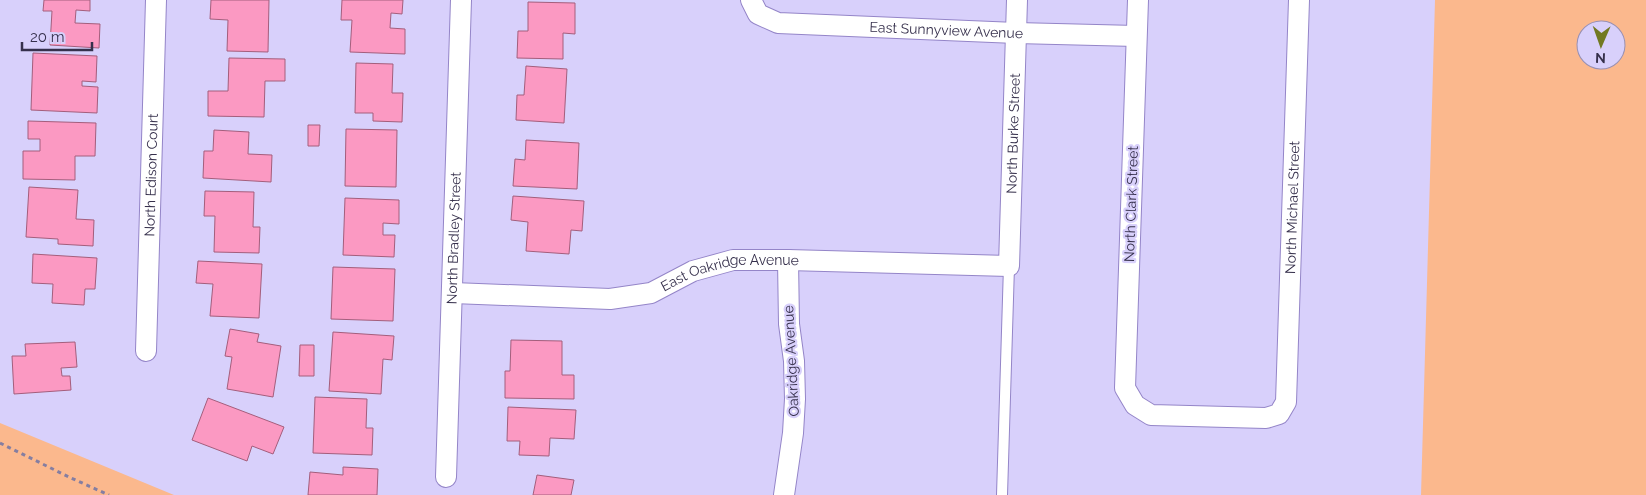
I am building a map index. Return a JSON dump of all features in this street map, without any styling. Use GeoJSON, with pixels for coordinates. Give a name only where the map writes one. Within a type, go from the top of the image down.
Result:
{"type":"FeatureCollection","features":[{"type":"Feature","properties":{"kind":"street","name":"North Edison Court"},"geometry":{"type":"LineString","coordinates":[[146,351],[156,0]]}},
{"type":"Feature","properties":{"kind":"street","name":"North Bradley Street"},"geometry":{"type":"LineString","coordinates":[[446,477],[461,0]]}},
{"type":"Feature","properties":{"kind":"street","name":"North Burke Street"},"geometry":{"type":"LineString","coordinates":[[1009,266],[1018,0]]}},
{"type":"Feature","properties":{"kind":"street","name":"North Clark Street"},"geometry":{"type":"LineString","coordinates":[[1134,405],[1125,388],[1138,0]]}},
{"type":"Feature","properties":{"kind":"street","name":"North Michael Street"},"geometry":{"type":"LineString","coordinates":[[1134,405],[1151,414],[1266,418],[1280,414],[1286,402],[1299,0]]}},
{"type":"Feature","properties":{"kind":"street","name":"East Sunnyview Avenue"},"geometry":{"type":"LineString","coordinates":[[755,7],[778,23],[1136,36]]}},
{"type":"Feature","properties":{"kind":"street","name":"East Oakridge Avenue"},"geometry":{"type":"LineString","coordinates":[[453,293],[610,300],[651,293],[693,271],[733,260],[1009,266]]}},
{"type":"Feature","properties":{"kind":"street","name":"Oakridge Avenue"},"geometry":{"type":"LineString","coordinates":[[788,260],[789,324],[794,361],[795,399],[789,494]]}},
{"type":"Feature","properties":{"kind":"lane"},"geometry":{"type":"LineString","coordinates":[[1002,495],[1009,266]]}},
{"type":"Feature","properties":{"kind":"path"},"geometry":{"type":"LineString","coordinates":[[0,442],[109,495]]}},
{"type":"Feature","properties":{"kind":"shaded area"},"geometry":{"type":"Polygon","coordinates":[[[1435,0],[1646,0],[1646,495],[1421,495],[1435,0]]]}},
{"type":"Feature","properties":{"kind":"shaded area"},"geometry":{"type":"Polygon","coordinates":[[[0,423],[174,495],[0,495],[0,423]]]}},
{"type":"Feature","properties":{"kind":"building"},"geometry":{"type":"Polygon","coordinates":[[[44,0],[90,0],[90,11],[76,10],[75,23],[100,24],[99,48],[50,45],[52,11],[43,11],[44,0]]]}},
{"type":"Feature","properties":{"kind":"building"},"geometry":{"type":"Polygon","coordinates":[[[211,0],[269,0],[268,52],[227,51],[228,20],[210,19],[211,0]]]}},
{"type":"Feature","properties":{"kind":"building"},"geometry":{"type":"Polygon","coordinates":[[[342,0],[403,0],[402,14],[391,13],[390,28],[405,29],[405,54],[350,52],[352,20],[341,20],[342,0]]]}},
{"type":"Feature","properties":{"kind":"building"},"geometry":{"type":"Polygon","coordinates":[[[528,2],[575,3],[575,34],[563,33],[563,59],[517,58],[518,31],[528,31],[528,2]]]}},
{"type":"Feature","properties":{"kind":"building"},"geometry":{"type":"Polygon","coordinates":[[[33,53],[97,56],[96,82],[82,81],[82,86],[98,87],[97,113],[31,110],[33,53]]]}},
{"type":"Feature","properties":{"kind":"building"},"geometry":{"type":"Polygon","coordinates":[[[229,58],[285,59],[285,81],[265,81],[264,117],[208,116],[208,91],[228,91],[229,58]]]}},
{"type":"Feature","properties":{"kind":"building"},"geometry":{"type":"Polygon","coordinates":[[[356,63],[393,64],[392,93],[403,93],[402,122],[373,121],[373,113],[355,113],[356,63]]]}},
{"type":"Feature","properties":{"kind":"building"},"geometry":{"type":"Polygon","coordinates":[[[526,66],[567,69],[564,123],[516,120],[517,95],[524,95],[526,66]]]}},
{"type":"Feature","properties":{"kind":"building"},"geometry":{"type":"Polygon","coordinates":[[[28,121],[96,123],[95,156],[75,156],[75,180],[23,179],[23,151],[40,151],[40,139],[28,139],[28,121]]]}},
{"type":"Feature","properties":{"kind":"building"},"geometry":{"type":"Polygon","coordinates":[[[308,125],[320,125],[319,146],[308,146],[308,125]]]}},
{"type":"Feature","properties":{"kind":"building"},"geometry":{"type":"Polygon","coordinates":[[[346,129],[397,130],[396,187],[345,186],[346,129]]]}},
{"type":"Feature","properties":{"kind":"building"},"geometry":{"type":"Polygon","coordinates":[[[214,130],[249,132],[248,154],[272,155],[271,182],[203,178],[204,151],[213,151],[214,130]]]}},
{"type":"Feature","properties":{"kind":"building"},"geometry":{"type":"Polygon","coordinates":[[[526,140],[579,143],[577,189],[513,186],[515,159],[525,160],[526,140]]]}},
{"type":"Feature","properties":{"kind":"building"},"geometry":{"type":"Polygon","coordinates":[[[29,187],[78,190],[76,219],[94,220],[93,246],[58,244],[58,239],[26,237],[29,187]]]}},
{"type":"Feature","properties":{"kind":"building"},"geometry":{"type":"Polygon","coordinates":[[[205,191],[254,192],[253,227],[260,227],[259,253],[214,252],[215,216],[204,216],[205,191]]]}},
{"type":"Feature","properties":{"kind":"building"},"geometry":{"type":"Polygon","coordinates":[[[513,196],[584,201],[582,231],[571,230],[569,254],[526,251],[528,222],[511,220],[513,196]]]}},
{"type":"Feature","properties":{"kind":"building"},"geometry":{"type":"Polygon","coordinates":[[[345,198],[399,200],[399,224],[383,223],[383,235],[395,235],[394,257],[343,255],[345,198]]]}},
{"type":"Feature","properties":{"kind":"building"},"geometry":{"type":"Polygon","coordinates":[[[33,254],[97,258],[95,289],[85,289],[84,305],[52,303],[53,284],[32,283],[33,254]]]}},
{"type":"Feature","properties":{"kind":"building"},"geometry":{"type":"Polygon","coordinates":[[[198,261],[262,264],[259,318],[210,316],[213,284],[196,283],[198,261]]]}},
{"type":"Feature","properties":{"kind":"building"},"geometry":{"type":"Polygon","coordinates":[[[333,267],[395,269],[393,321],[331,319],[333,267]]]}},
{"type":"Feature","properties":{"kind":"building"},"geometry":{"type":"Polygon","coordinates":[[[230,329],[259,334],[257,342],[281,346],[273,397],[227,389],[232,357],[225,356],[230,329]]]}},
{"type":"Feature","properties":{"kind":"building"},"geometry":{"type":"Polygon","coordinates":[[[333,332],[394,336],[392,360],[383,359],[381,394],[329,391],[333,332]]]}},
{"type":"Feature","properties":{"kind":"building"},"geometry":{"type":"Polygon","coordinates":[[[511,340],[562,341],[562,375],[574,375],[574,399],[505,398],[505,371],[510,371],[511,340]]]}},
{"type":"Feature","properties":{"kind":"building"},"geometry":{"type":"Polygon","coordinates":[[[75,342],[77,367],[61,368],[62,376],[70,376],[71,390],[14,394],[12,356],[26,356],[25,344],[75,342]]]}},
{"type":"Feature","properties":{"kind":"building"},"geometry":{"type":"Polygon","coordinates":[[[300,345],[314,345],[314,376],[299,376],[300,345]]]}},
{"type":"Feature","properties":{"kind":"building"},"geometry":{"type":"Polygon","coordinates":[[[315,397],[367,399],[366,428],[373,428],[372,455],[313,453],[315,397]]]}},
{"type":"Feature","properties":{"kind":"building"},"geometry":{"type":"Polygon","coordinates":[[[208,398],[284,427],[273,454],[252,446],[247,461],[192,440],[208,398]]]}},
{"type":"Feature","properties":{"kind":"building"},"geometry":{"type":"Polygon","coordinates":[[[508,407],[576,410],[574,439],[550,438],[549,456],[519,455],[520,441],[507,441],[508,407]]]}},
{"type":"Feature","properties":{"kind":"building"},"geometry":{"type":"Polygon","coordinates":[[[343,467],[378,469],[377,495],[308,495],[310,472],[343,475],[343,467]]]}},
{"type":"Feature","properties":{"kind":"building"},"geometry":{"type":"Polygon","coordinates":[[[537,475],[574,480],[571,495],[533,495],[537,475]]]}}]}
